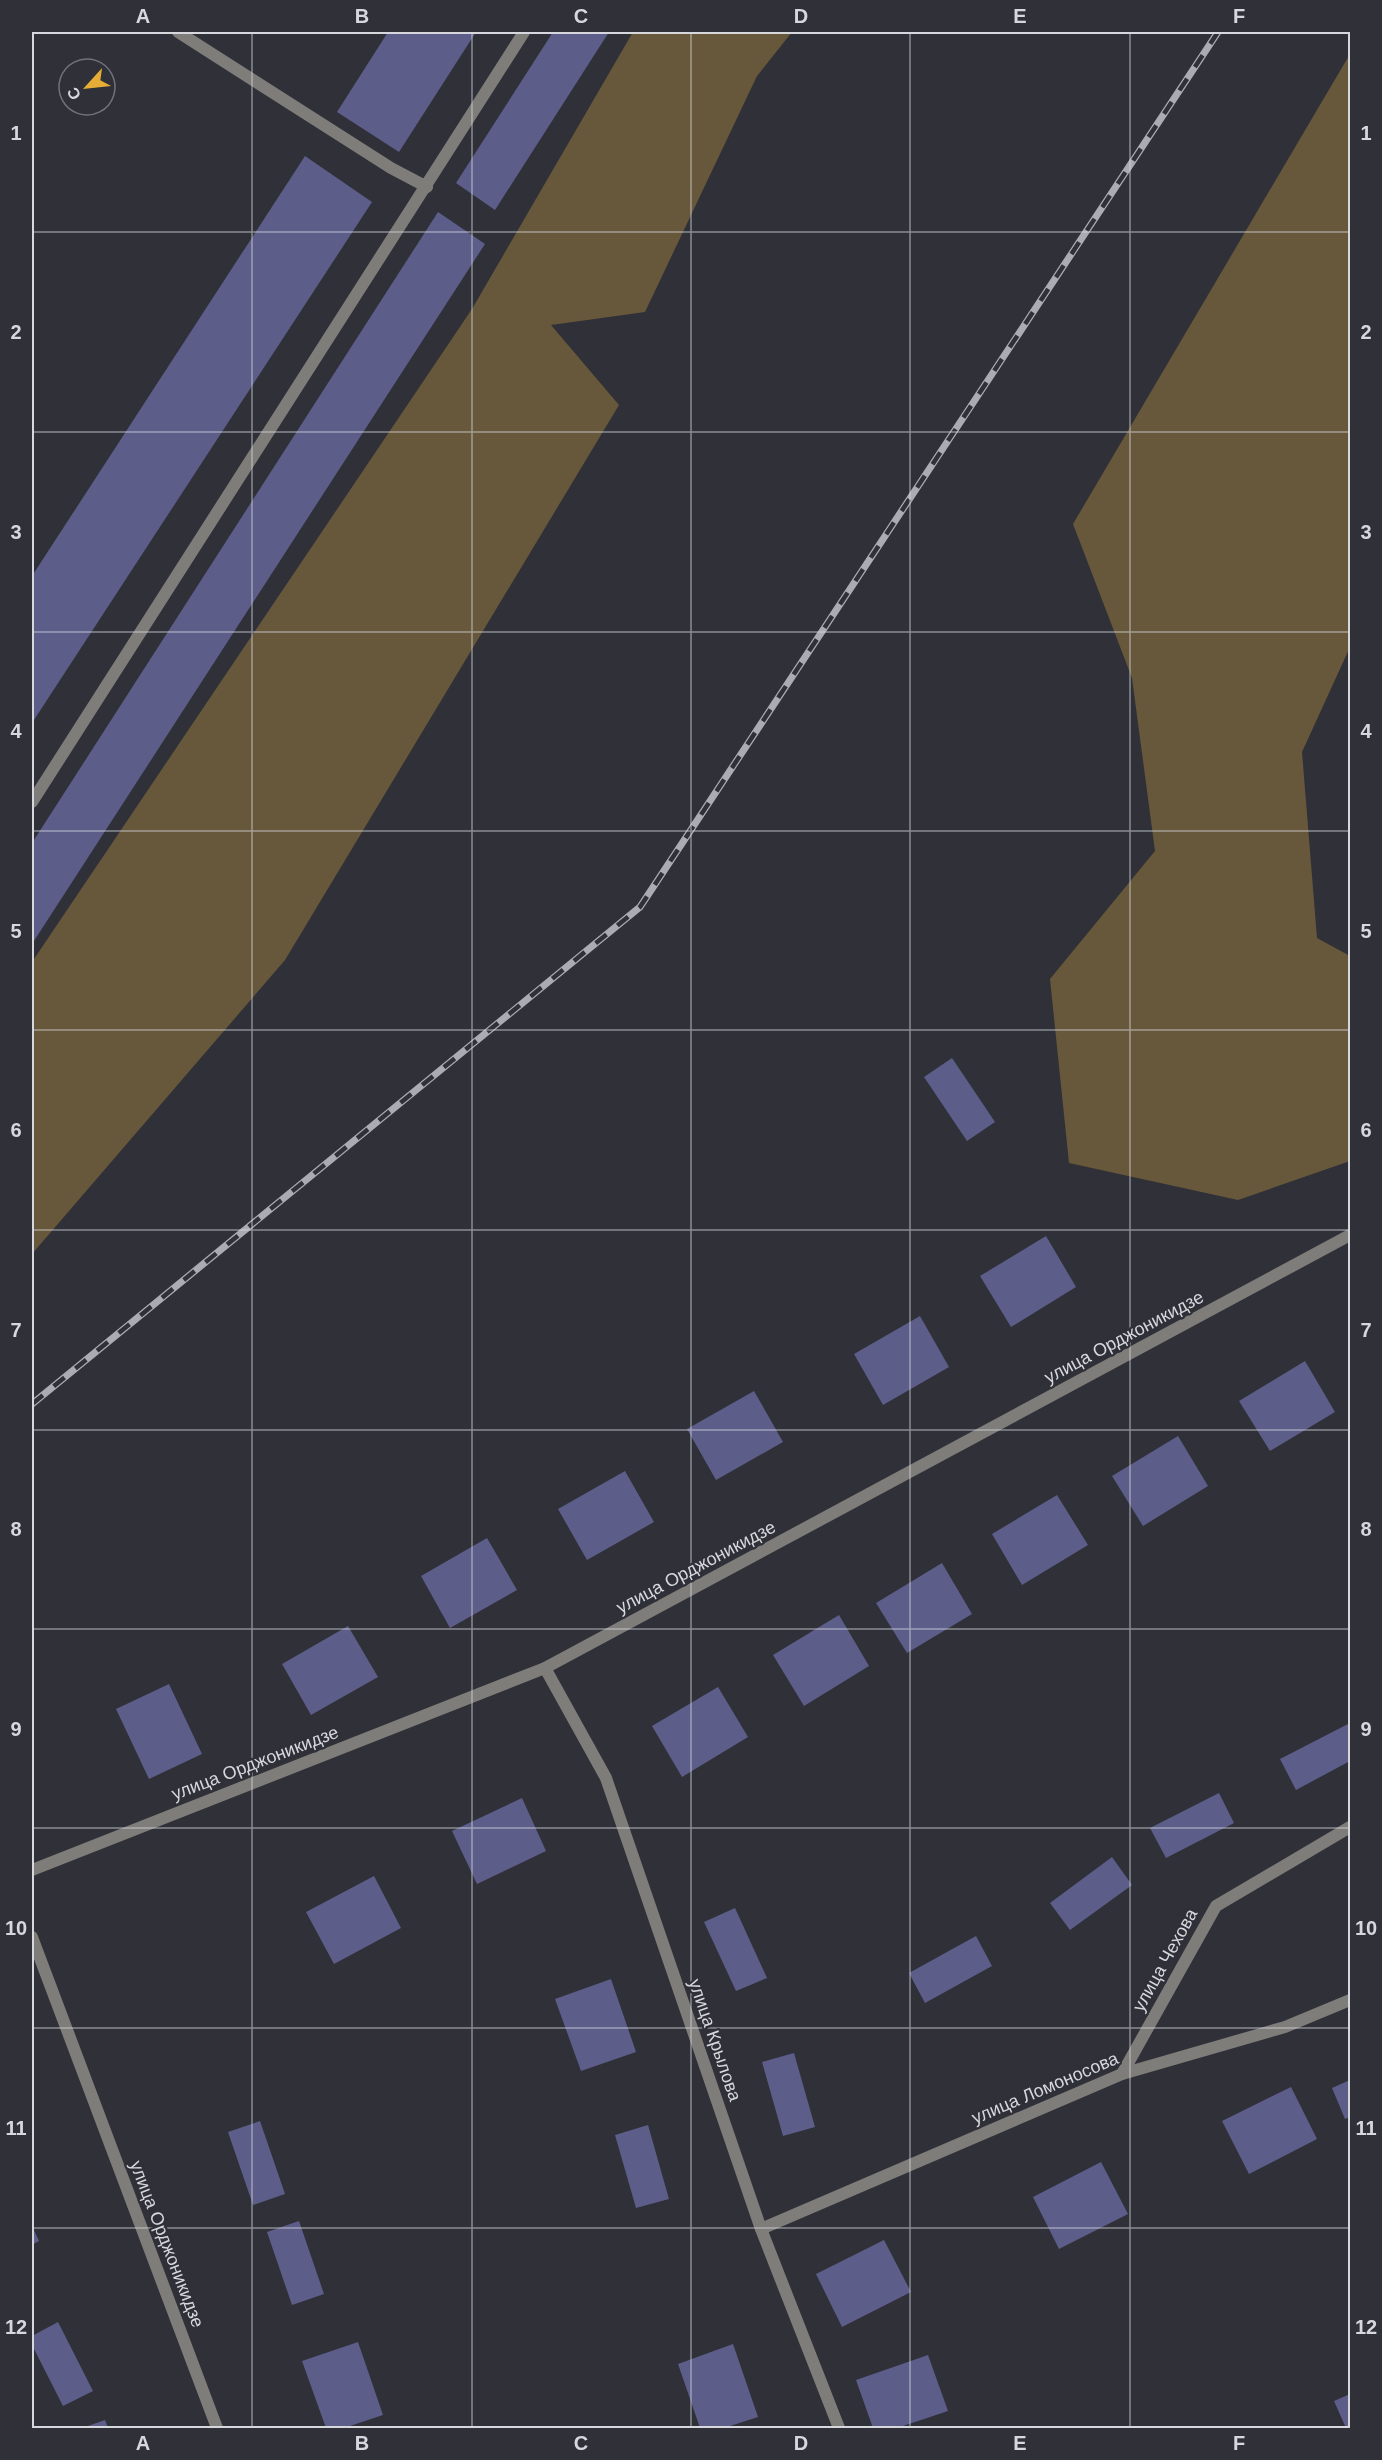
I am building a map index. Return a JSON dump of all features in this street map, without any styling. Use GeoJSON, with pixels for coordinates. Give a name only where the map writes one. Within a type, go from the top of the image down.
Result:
{"type":"FeatureCollection","features":[{"type":"Feature","properties":{"kind":"street"},"geometry":{"type":"LineString","coordinates":[[178,32],[391,168],[427,187]]}},
{"type":"Feature","properties":{"kind":"street"},"geometry":{"type":"LineString","coordinates":[[32,802],[524,32]]}},
{"type":"Feature","properties":{"kind":"street","name":"улица Орджоникидзе"},"geometry":{"type":"LineString","coordinates":[[32,1870],[545,1668],[1350,1235]]}},
{"type":"Feature","properties":{"kind":"street","name":"улица Крылова"},"geometry":{"type":"LineString","coordinates":[[545,1668],[606,1778],[761,2229],[840,2428]]}},
{"type":"Feature","properties":{"kind":"street","name":"улица Чехова"},"geometry":{"type":"LineString","coordinates":[[1122,2074],[1216,1906],[1350,1827]]}},
{"type":"Feature","properties":{"kind":"street","name":"улица Орджоникидзе"},"geometry":{"type":"LineString","coordinates":[[32,1937],[217,2428]]}},
{"type":"Feature","properties":{"kind":"street","name":"улица Ломоносова"},"geometry":{"type":"LineString","coordinates":[[761,2229],[1122,2074],[1285,2027],[1350,2000]]}},
{"type":"Feature","properties":{"kind":"shaded area"},"geometry":{"type":"Polygon","coordinates":[[[633,32],[792,32],[757,76],[645,312],[551,325],[619,405],[285,960],[32,1254],[32,962],[472,309],[633,32]]]}},
{"type":"Feature","properties":{"kind":"shaded area"},"geometry":{"type":"Polygon","coordinates":[[[1350,54],[1350,647],[1302,752],[1317,938],[1350,956],[1350,1161],[1238,1200],[1069,1163],[1050,979],[1155,851],[1132,678],[1073,524],[1350,54]]]}},
{"type":"Feature","properties":{"kind":"building"},"geometry":{"type":"Polygon","coordinates":[[[388,32],[476,32],[399,152],[337,112],[388,32]]]}},
{"type":"Feature","properties":{"kind":"building"},"geometry":{"type":"Polygon","coordinates":[[[553,32],[609,32],[495,210],[456,183],[553,32]]]}},
{"type":"Feature","properties":{"kind":"building"},"geometry":{"type":"Polygon","coordinates":[[[305,156],[372,202],[32,723],[32,576],[305,156]]]}},
{"type":"Feature","properties":{"kind":"building"},"geometry":{"type":"Polygon","coordinates":[[[438,212],[485,244],[32,944],[32,843],[438,212]]]}},
{"type":"Feature","properties":{"kind":"building"},"geometry":{"type":"Polygon","coordinates":[[[952,1058],[995,1122],[967,1141],[924,1077],[952,1058]]]}},
{"type":"Feature","properties":{"kind":"building"},"geometry":{"type":"Polygon","coordinates":[[[1046,1236],[1076,1287],[1011,1327],[980,1276],[1046,1236]]]}},
{"type":"Feature","properties":{"kind":"building"},"geometry":{"type":"Polygon","coordinates":[[[920,1316],[949,1367],[883,1405],[854,1354],[920,1316]]]}},
{"type":"Feature","properties":{"kind":"building"},"geometry":{"type":"Polygon","coordinates":[[[1305,1361],[1335,1412],[1270,1451],[1239,1401],[1305,1361]]]}},
{"type":"Feature","properties":{"kind":"building"},"geometry":{"type":"Polygon","coordinates":[[[754,1391],[783,1442],[716,1480],[687,1429],[754,1391]]]}},
{"type":"Feature","properties":{"kind":"building"},"geometry":{"type":"Polygon","coordinates":[[[1178,1436],[1208,1486],[1143,1526],[1112,1476],[1178,1436]]]}},
{"type":"Feature","properties":{"kind":"building"},"geometry":{"type":"Polygon","coordinates":[[[625,1471],[654,1522],[587,1560],[558,1509],[625,1471]]]}},
{"type":"Feature","properties":{"kind":"building"},"geometry":{"type":"Polygon","coordinates":[[[1057,1495],[1088,1545],[1022,1585],[992,1534],[1057,1495]]]}},
{"type":"Feature","properties":{"kind":"building"},"geometry":{"type":"Polygon","coordinates":[[[487,1538],[517,1590],[450,1628],[421,1576],[487,1538]]]}},
{"type":"Feature","properties":{"kind":"building"},"geometry":{"type":"Polygon","coordinates":[[[942,1563],[972,1614],[907,1653],[876,1603],[942,1563]]]}},
{"type":"Feature","properties":{"kind":"building"},"geometry":{"type":"Polygon","coordinates":[[[839,1615],[869,1666],[804,1706],[773,1655],[839,1615]]]}},
{"type":"Feature","properties":{"kind":"building"},"geometry":{"type":"Polygon","coordinates":[[[348,1626],[378,1677],[311,1715],[282,1664],[348,1626]]]}},
{"type":"Feature","properties":{"kind":"building"},"geometry":{"type":"Polygon","coordinates":[[[169,1684],[202,1754],[149,1779],[116,1709],[169,1684]]]}},
{"type":"Feature","properties":{"kind":"building"},"geometry":{"type":"Polygon","coordinates":[[[718,1687],[748,1737],[682,1777],[652,1726],[718,1687]]]}},
{"type":"Feature","properties":{"kind":"building"},"geometry":{"type":"Polygon","coordinates":[[[1348,1724],[1350,1761],[1296,1790],[1280,1759],[1348,1724]]]}},
{"type":"Feature","properties":{"kind":"building"},"geometry":{"type":"Polygon","coordinates":[[[1219,1793],[1234,1823],[1166,1858],[1150,1828],[1219,1793]]]}},
{"type":"Feature","properties":{"kind":"building"},"geometry":{"type":"Polygon","coordinates":[[[522,1798],[546,1851],[477,1884],[452,1831],[522,1798]]]}},
{"type":"Feature","properties":{"kind":"building"},"geometry":{"type":"Polygon","coordinates":[[[1112,1857],[1132,1885],[1070,1930],[1050,1903],[1112,1857]]]}},
{"type":"Feature","properties":{"kind":"building"},"geometry":{"type":"Polygon","coordinates":[[[374,1876],[401,1928],[334,1964],[306,1912],[374,1876]]]}},
{"type":"Feature","properties":{"kind":"building"},"geometry":{"type":"Polygon","coordinates":[[[735,1908],[767,1978],[736,1991],[704,1922],[735,1908]]]}},
{"type":"Feature","properties":{"kind":"building"},"geometry":{"type":"Polygon","coordinates":[[[976,1936],[992,1966],[925,2003],[909,1973],[976,1936]]]}},
{"type":"Feature","properties":{"kind":"building"},"geometry":{"type":"Polygon","coordinates":[[[611,1979],[636,2052],[581,2071],[555,1999],[611,1979]]]}},
{"type":"Feature","properties":{"kind":"building"},"geometry":{"type":"Polygon","coordinates":[[[794,2053],[815,2127],[783,2136],[762,2062],[794,2053]]]}},
{"type":"Feature","properties":{"kind":"building"},"geometry":{"type":"Polygon","coordinates":[[[1350,2080],[1350,2117],[1345,2119],[1332,2088],[1350,2080]]]}},
{"type":"Feature","properties":{"kind":"building"},"geometry":{"type":"Polygon","coordinates":[[[1291,2087],[1317,2139],[1249,2174],[1222,2121],[1291,2087]]]}},
{"type":"Feature","properties":{"kind":"building"},"geometry":{"type":"Polygon","coordinates":[[[260,2121],[285,2194],[253,2205],[228,2132],[260,2121]]]}},
{"type":"Feature","properties":{"kind":"building"},"geometry":{"type":"Polygon","coordinates":[[[648,2125],[669,2199],[636,2208],[615,2135],[648,2125]]]}},
{"type":"Feature","properties":{"kind":"building"},"geometry":{"type":"Polygon","coordinates":[[[1101,2162],[1128,2214],[1059,2249],[1033,2197],[1101,2162]]]}},
{"type":"Feature","properties":{"kind":"building"},"geometry":{"type":"Polygon","coordinates":[[[299,2221],[324,2294],[292,2305],[267,2232],[299,2221]]]}},
{"type":"Feature","properties":{"kind":"building"},"geometry":{"type":"Polygon","coordinates":[[[32,2226],[39,2241],[32,2245],[32,2226]]]}},
{"type":"Feature","properties":{"kind":"building"},"geometry":{"type":"Polygon","coordinates":[[[884,2240],[911,2292],[842,2327],[816,2274],[884,2240]]]}},
{"type":"Feature","properties":{"kind":"building"},"geometry":{"type":"Polygon","coordinates":[[[58,2322],[93,2391],[63,2406],[32,2345],[32,2336],[58,2322]]]}},
{"type":"Feature","properties":{"kind":"building"},"geometry":{"type":"Polygon","coordinates":[[[358,2342],[383,2415],[344,2428],[326,2428],[302,2361],[358,2342]]]}},
{"type":"Feature","properties":{"kind":"building"},"geometry":{"type":"Polygon","coordinates":[[[733,2344],[758,2417],[724,2428],[700,2428],[678,2364],[733,2344]]]}},
{"type":"Feature","properties":{"kind":"building"},"geometry":{"type":"Polygon","coordinates":[[[928,2355],[948,2411],[897,2428],[873,2428],[856,2380],[928,2355]]]}},
{"type":"Feature","properties":{"kind":"building"},"geometry":{"type":"Polygon","coordinates":[[[1350,2394],[1350,2428],[1346,2428],[1334,2401],[1350,2394]]]}},
{"type":"Feature","properties":{"kind":"building"},"geometry":{"type":"Polygon","coordinates":[[[105,2420],[108,2428],[82,2428],[105,2420]]]}},
{"type":"Feature","properties":{"kind":"railway"},"geometry":{"type":"LineString","coordinates":[[32,1404],[640,907],[1218,32]]}}]}
